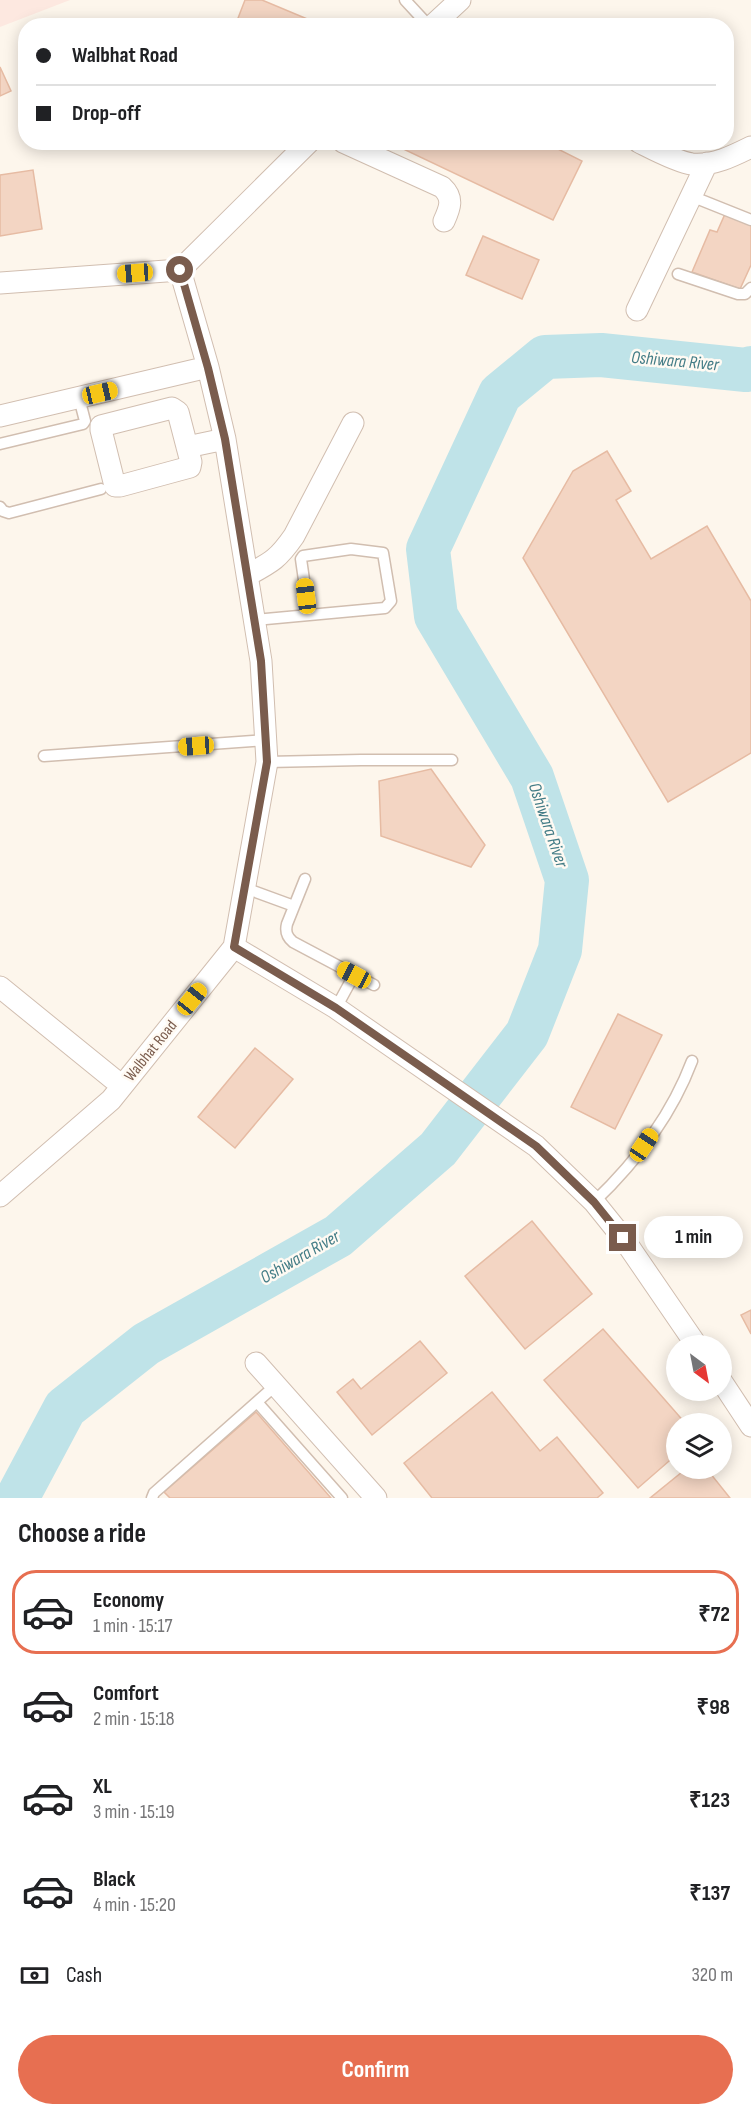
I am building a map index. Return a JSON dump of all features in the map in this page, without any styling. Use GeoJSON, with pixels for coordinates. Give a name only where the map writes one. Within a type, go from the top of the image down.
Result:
{"type":"FeatureCollection","features":[{"type":"Feature","properties":{"kind":"street"},"geometry":{"type":"LineString","coordinates":[[439,18],[460,0]]}},
{"type":"Feature","properties":{"kind":"street"},"geometry":{"type":"LineString","coordinates":[[658,150],[690,164],[707,163],[731,157],[751,147]]}},
{"type":"Feature","properties":{"kind":"street"},"geometry":{"type":"LineString","coordinates":[[0,283],[180,270],[301,150]]}},
{"type":"Feature","properties":{"kind":"street"},"geometry":{"type":"LineString","coordinates":[[361,150],[442,187],[448,193],[450,200],[450,209],[444,221]]}},
{"type":"Feature","properties":{"kind":"street"},"geometry":{"type":"LineString","coordinates":[[637,310],[707,163]]}},
{"type":"Feature","properties":{"kind":"street","name":"Walbhat Road"},"geometry":{"type":"LineString","coordinates":[[0,1196],[111,1100],[234,947],[267,762],[261,661],[225,439],[208,368],[180,270]]}},
{"type":"Feature","properties":{"kind":"street"},"geometry":{"type":"LineString","coordinates":[[0,416],[208,368]]}},
{"type":"Feature","properties":{"kind":"street"},"geometry":{"type":"LineString","coordinates":[[175,408],[187,447],[191,462],[188,468],[117,487],[113,482],[100,428],[104,424],[175,408]]}},
{"type":"Feature","properties":{"kind":"street"},"geometry":{"type":"LineString","coordinates":[[248,575],[275,560],[285,550],[353,423]]}},
{"type":"Feature","properties":{"kind":"street"},"geometry":{"type":"LineString","coordinates":[[187,447],[225,439]]}},
{"type":"Feature","properties":{"kind":"street"},"geometry":{"type":"LineString","coordinates":[[234,947],[336,1008],[536,1146],[594,1202],[623,1238],[689,1335]]}},
{"type":"Feature","properties":{"kind":"street"},"geometry":{"type":"LineString","coordinates":[[0,987],[122,1086]]}},
{"type":"Feature","properties":{"kind":"street"},"geometry":{"type":"LineString","coordinates":[[256,1362],[376,1498]]}},
{"type":"Feature","properties":{"kind":"street"},"geometry":{"type":"LineString","coordinates":[[732,1397],[751,1426]]}},
{"type":"Feature","properties":{"kind":"lane"},"geometry":{"type":"LineString","coordinates":[[405,0],[422,18]]}},
{"type":"Feature","properties":{"kind":"lane"},"geometry":{"type":"LineString","coordinates":[[691,196],[751,220]]}},
{"type":"Feature","properties":{"kind":"lane"},"geometry":{"type":"LineString","coordinates":[[678,274],[738,294],[745,294],[751,288]]}},
{"type":"Feature","properties":{"kind":"lane"},"geometry":{"type":"LineString","coordinates":[[0,444],[83,424],[85,421],[79,398]]}},
{"type":"Feature","properties":{"kind":"lane"},"geometry":{"type":"LineString","coordinates":[[0,507],[3,512],[9,513],[101,489]]}},
{"type":"Feature","properties":{"kind":"lane"},"geometry":{"type":"LineString","coordinates":[[255,620],[385,608],[391,601],[383,554],[351,549],[303,556],[301,559],[309,615]]}},
{"type":"Feature","properties":{"kind":"lane"},"geometry":{"type":"LineString","coordinates":[[44,756],[266,740]]}},
{"type":"Feature","properties":{"kind":"lane"},"geometry":{"type":"LineString","coordinates":[[267,762],[452,760]]}},
{"type":"Feature","properties":{"kind":"lane"},"geometry":{"type":"LineString","coordinates":[[304,879],[286,930],[288,938],[374,985]]}},
{"type":"Feature","properties":{"kind":"lane"},"geometry":{"type":"LineString","coordinates":[[245,888],[294,906]]}},
{"type":"Feature","properties":{"kind":"lane"},"geometry":{"type":"LineString","coordinates":[[336,1008],[354,975]]}},
{"type":"Feature","properties":{"kind":"lane"},"geometry":{"type":"LineString","coordinates":[[594,1202],[619,1179],[631,1164],[681,1090],[692,1061]]}},
{"type":"Feature","properties":{"kind":"lane"},"geometry":{"type":"LineString","coordinates":[[152,1498],[153,1493],[276,1385]]}},
{"type":"Feature","properties":{"kind":"lane"},"geometry":{"type":"LineString","coordinates":[[257,1402],[342,1498]]}},
{"type":"Feature","properties":{"kind":"shaded area"},"geometry":{"type":"Polygon","coordinates":[[[0,0],[70,0],[18,18],[18,20],[0,27],[0,0]]]}},
{"type":"Feature","properties":{"kind":"building"},"geometry":{"type":"Polygon","coordinates":[[[245,0],[262,0],[305,18],[238,18],[245,0]]]}},
{"type":"Feature","properties":{"kind":"building"},"geometry":{"type":"Polygon","coordinates":[[[0,67],[11,91],[0,96],[0,67]]]}},
{"type":"Feature","properties":{"kind":"building"},"geometry":{"type":"Polygon","coordinates":[[[405,150],[560,150],[582,161],[553,220],[405,150]]]}},
{"type":"Feature","properties":{"kind":"building"},"geometry":{"type":"Polygon","coordinates":[[[33,170],[42,229],[0,236],[0,175],[33,170]]]}},
{"type":"Feature","properties":{"kind":"building"},"geometry":{"type":"Polygon","coordinates":[[[725,214],[751,224],[751,265],[740,289],[692,272],[710,230],[717,232],[725,214]]]}},
{"type":"Feature","properties":{"kind":"building"},"geometry":{"type":"Polygon","coordinates":[[[483,236],[539,260],[522,299],[466,275],[483,236]]]}},
{"type":"Feature","properties":{"kind":"building"},"geometry":{"type":"Polygon","coordinates":[[[607,451],[631,491],[616,500],[651,559],[707,526],[751,601],[751,753],[668,802],[523,558],[573,471],[607,451]]]}},
{"type":"Feature","properties":{"kind":"building"},"geometry":{"type":"Polygon","coordinates":[[[431,769],[485,845],[471,867],[381,836],[379,781],[431,769]]]}},
{"type":"Feature","properties":{"kind":"building"},"geometry":{"type":"Polygon","coordinates":[[[618,1014],[662,1035],[615,1129],[571,1107],[618,1014]]]}},
{"type":"Feature","properties":{"kind":"building"},"geometry":{"type":"Polygon","coordinates":[[[255,1048],[293,1079],[235,1148],[198,1117],[255,1048]]]}},
{"type":"Feature","properties":{"kind":"building"},"geometry":{"type":"Polygon","coordinates":[[[532,1221],[592,1294],[525,1349],[465,1276],[532,1221]]]}},
{"type":"Feature","properties":{"kind":"building"},"geometry":{"type":"Polygon","coordinates":[[[751,1310],[751,1334],[741,1315],[751,1310]]]}},
{"type":"Feature","properties":{"kind":"building"},"geometry":{"type":"Polygon","coordinates":[[[603,1329],[676,1413],[666,1413],[666,1464],[638,1488],[544,1380],[603,1329]]]}},
{"type":"Feature","properties":{"kind":"building"},"geometry":{"type":"Polygon","coordinates":[[[420,1341],[447,1373],[372,1435],[337,1392],[353,1379],[361,1389],[420,1341]]]}},
{"type":"Feature","properties":{"kind":"building"},"geometry":{"type":"Polygon","coordinates":[[[492,1392],[540,1451],[557,1437],[603,1493],[597,1498],[432,1498],[404,1463],[492,1392]]]}},
{"type":"Feature","properties":{"kind":"building"},"geometry":{"type":"Polygon","coordinates":[[[256,1412],[331,1498],[170,1498],[164,1492],[256,1412]]]}},
{"type":"Feature","properties":{"kind":"building"},"geometry":{"type":"Polygon","coordinates":[[[673,1479],[715,1479],[730,1498],[650,1498],[673,1479]]]}},
{"type":"Feature","properties":{"kind":"waterway","name":"Oshiwara River"},"geometry":{"type":"LineString","coordinates":[[17,1498],[65,1408],[146,1344],[338,1236],[438,1149],[527,1034],[560,950],[567,880],[532,777],[436,616],[428,549],[500,394],[545,357],[601,355],[746,370],[751,368]]}},
{"type":"Feature","properties":{"kind":"route"},"geometry":{"type":"LineString","coordinates":[[180,270],[208,368],[225,439],[261,661],[267,762],[234,947],[336,1008],[536,1146],[594,1202],[623,1238]]}}]}
